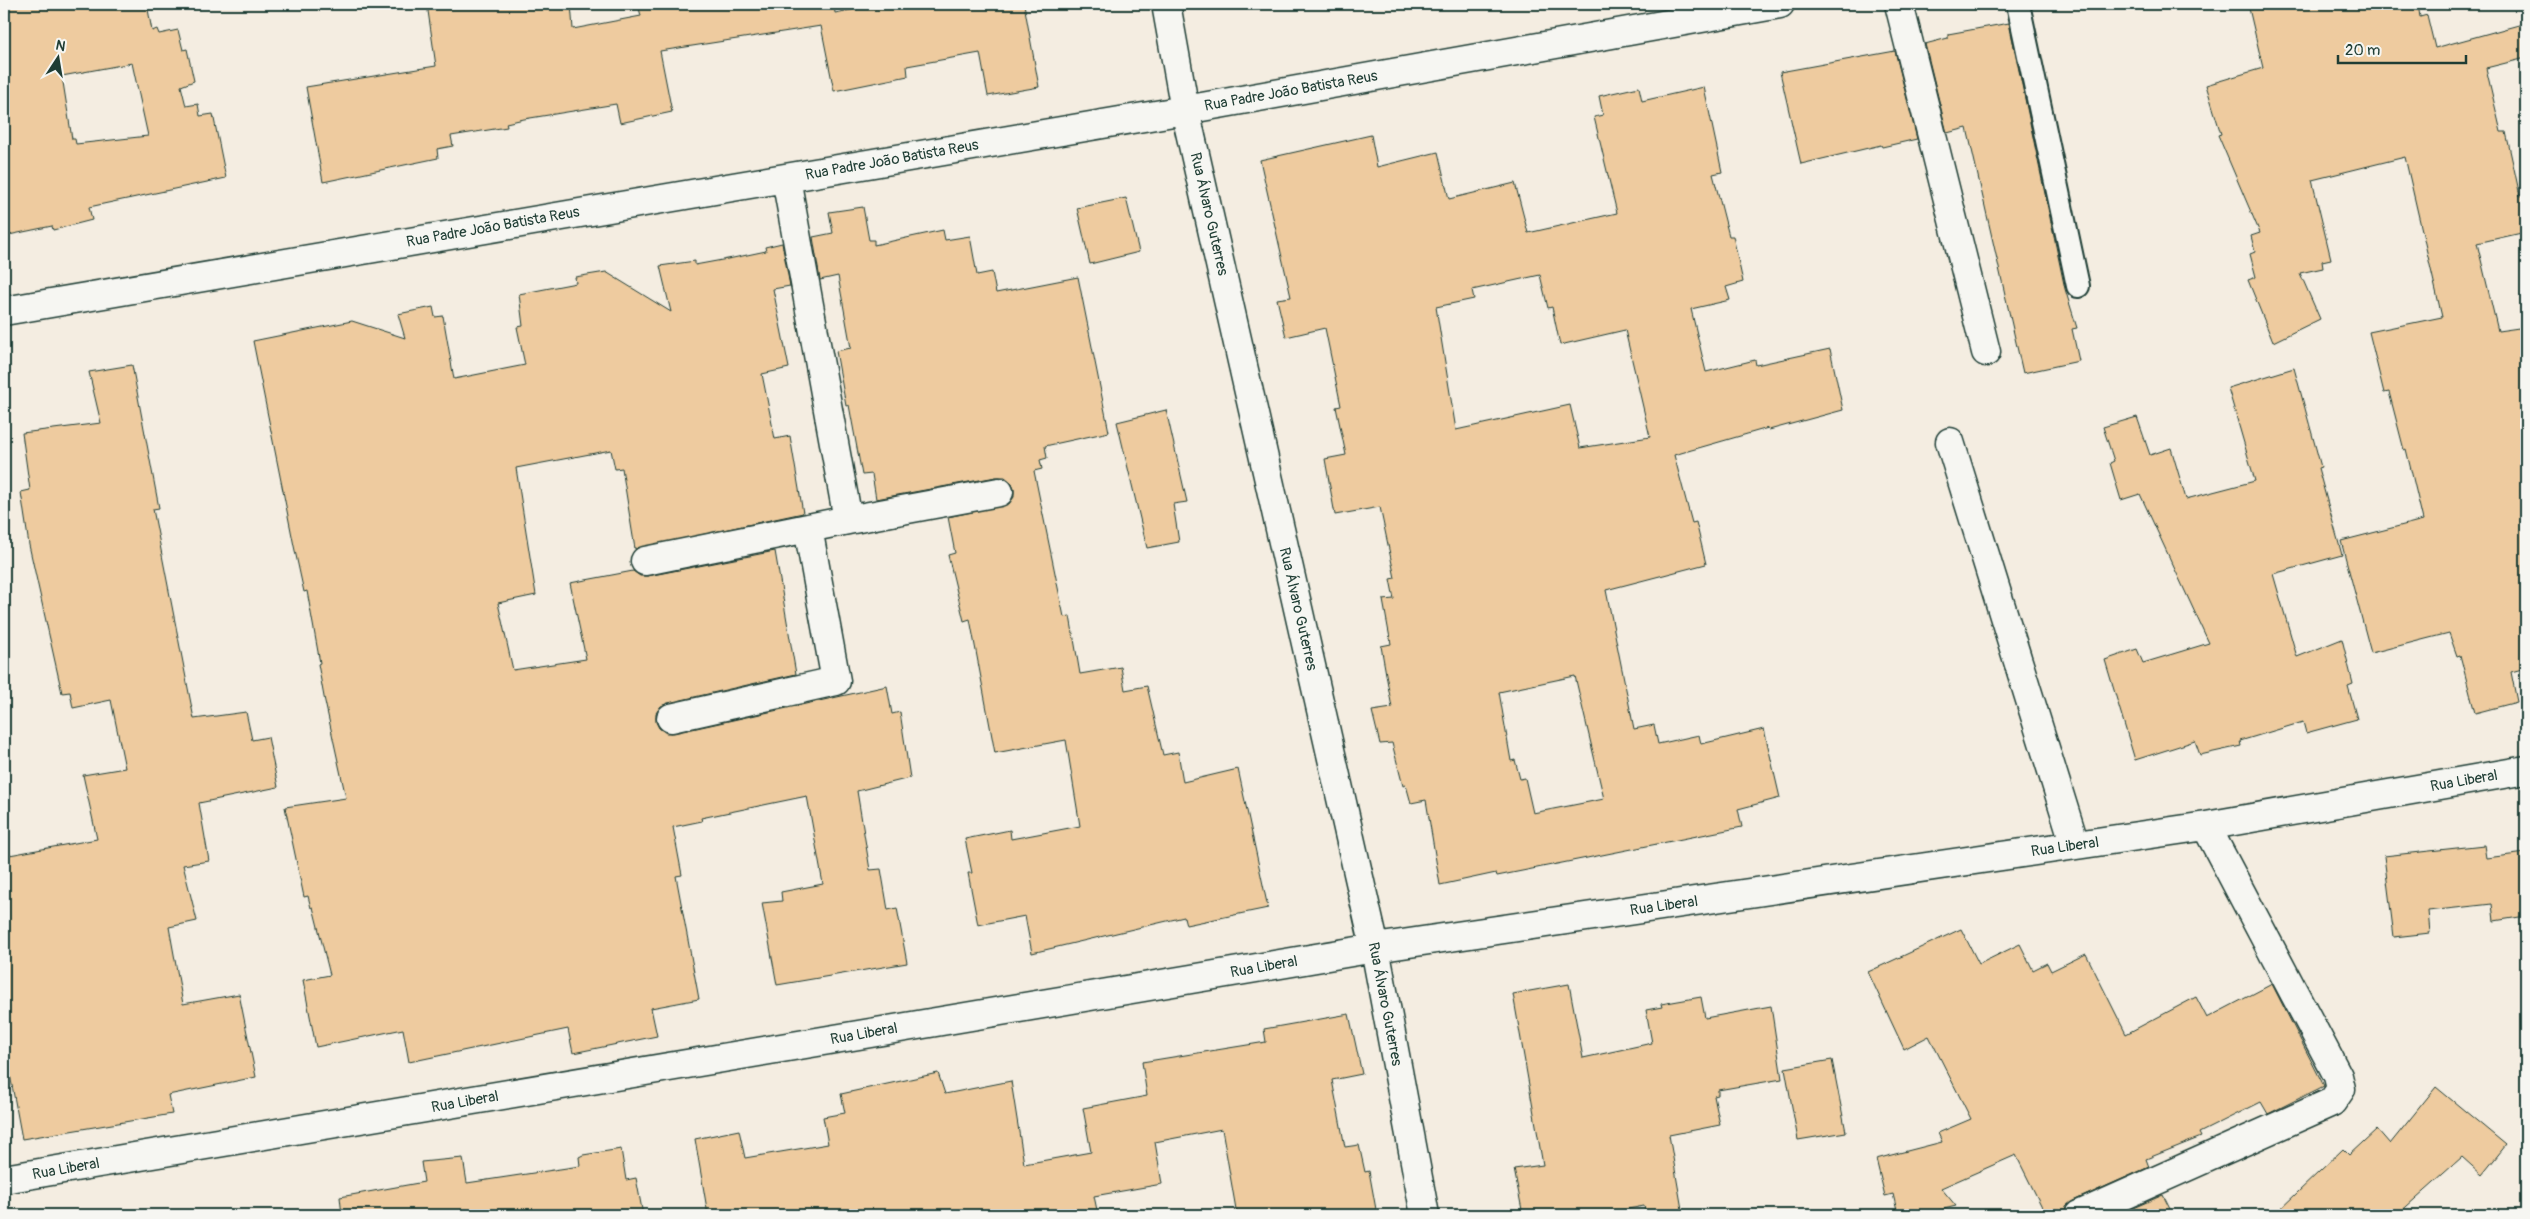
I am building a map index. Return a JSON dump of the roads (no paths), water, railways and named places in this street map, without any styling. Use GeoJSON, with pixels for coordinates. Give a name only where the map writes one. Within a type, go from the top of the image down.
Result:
{"type":"FeatureCollection","features":[{"type":"Feature","properties":{"kind":"street","name":"Rua Álvaro Guterres"},"geometry":{"type":"LineString","coordinates":[[1166,4],[1185,110],[1375,948],[1425,1215]]}},
{"type":"Feature","properties":{"kind":"street","name":"Rua Padre João Batista Reus"},"geometry":{"type":"LineString","coordinates":[[4,310],[1185,110],[1780,4]]}},
{"type":"Feature","properties":{"kind":"street"},"geometry":{"type":"LineString","coordinates":[[1899,4],[1986,352]]}},
{"type":"Feature","properties":{"kind":"street"},"geometry":{"type":"LineString","coordinates":[[786,178],[848,520]]}},
{"type":"Feature","properties":{"kind":"street"},"geometry":{"type":"LineString","coordinates":[[1950,442],[2075,845]]}},
{"type":"Feature","properties":{"kind":"street"},"geometry":{"type":"LineString","coordinates":[[646,561],[999,492]]}},
{"type":"Feature","properties":{"kind":"street"},"geometry":{"type":"LineString","coordinates":[[671,718],[836,681],[808,528]]}},
{"type":"Feature","properties":{"kind":"street","name":"Rua Liberal"},"geometry":{"type":"LineString","coordinates":[[4,1179],[1375,948],[2206,826],[2526,770]]}},
{"type":"Feature","properties":{"kind":"street"},"geometry":{"type":"LineString","coordinates":[[2079,1215],[2332,1102],[2341,1089],[2338,1076],[2206,826]]}},
{"type":"Feature","properties":{"kind":"lane"},"geometry":{"type":"LineString","coordinates":[[2018,4],[2078,286]]}}]}
